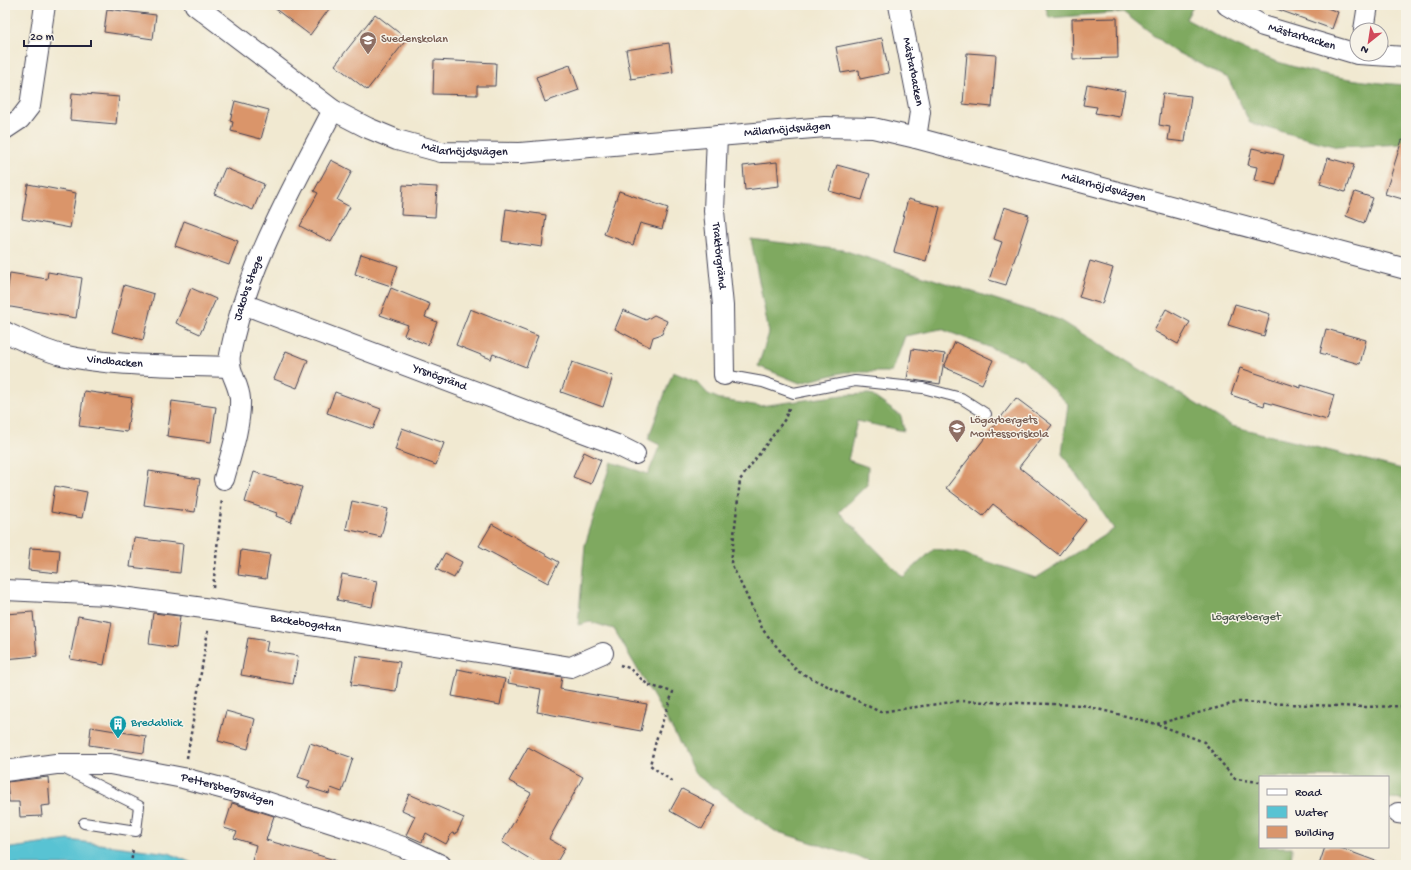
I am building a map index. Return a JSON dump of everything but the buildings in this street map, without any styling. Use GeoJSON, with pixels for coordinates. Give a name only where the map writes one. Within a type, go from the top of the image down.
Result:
{"type":"FeatureCollection","features":[{"type":"Feature","properties":{"kind":"street"},"geometry":{"type":"LineString","coordinates":[[5,128],[20,119],[30,106],[45,5]]}},
{"type":"Feature","properties":{"kind":"street","name":"Mälarhöjdsvägen"},"geometry":{"type":"LineString","coordinates":[[195,5],[333,110],[368,128],[397,140],[442,152],[465,153],[561,150],[825,127],[873,128],[916,138],[1406,268]]}},
{"type":"Feature","properties":{"kind":"street","name":"Mästarbacken"},"geometry":{"type":"LineString","coordinates":[[899,5],[920,112],[916,138]]}},
{"type":"Feature","properties":{"kind":"street","name":"Mästarbacken"},"geometry":{"type":"LineString","coordinates":[[1227,5],[1263,26],[1349,51]]}},
{"type":"Feature","properties":{"kind":"street"},"geometry":{"type":"LineString","coordinates":[[1365,22],[1368,5]]}},
{"type":"Feature","properties":{"kind":"street","name":"Mästarbacken"},"geometry":{"type":"LineString","coordinates":[[1389,56],[1406,57]]}},
{"type":"Feature","properties":{"kind":"street","name":"Jakobs Stege"},"geometry":{"type":"LineString","coordinates":[[229,367],[230,356],[243,304],[263,250],[333,110]]}},
{"type":"Feature","properties":{"kind":"street","name":"Traktörgränd"},"geometry":{"type":"LineString","coordinates":[[717,136],[714,211],[723,306],[724,375]]}},
{"type":"Feature","properties":{"kind":"street","name":"Yrsnögränd"},"geometry":{"type":"LineString","coordinates":[[243,304],[617,445],[635,454]]}},
{"type":"Feature","properties":{"kind":"street","name":"Vindbacken"},"geometry":{"type":"LineString","coordinates":[[5,332],[37,347],[62,355],[89,360],[229,367]]}},
{"type":"Feature","properties":{"kind":"street"},"geometry":{"type":"LineString","coordinates":[[224,479],[235,435],[240,402],[239,390],[229,367]]}},
{"type":"Feature","properties":{"kind":"street","name":"Backebogatan"},"geometry":{"type":"LineString","coordinates":[[5,590],[108,595],[211,609],[571,667],[598,655]]}},
{"type":"Feature","properties":{"kind":"street","name":"Pettersbergsvägen"},"geometry":{"type":"LineString","coordinates":[[5,771],[56,764],[110,764],[183,778],[236,792],[369,835],[403,847],[441,865]]}},
{"type":"Feature","properties":{"kind":"lane"},"geometry":{"type":"LineString","coordinates":[[724,375],[764,382],[794,393],[854,381],[922,388],[961,398],[986,414]]}},
{"type":"Feature","properties":{"kind":"lane"},"geometry":{"type":"LineString","coordinates":[[56,764],[139,806],[136,831],[84,823]]}},
{"type":"Feature","properties":{"kind":"path"},"geometry":{"type":"LineString","coordinates":[[794,393],[785,419],[740,480],[731,563],[764,630],[797,671],[880,712],[959,701],[1082,705],[1157,724],[1204,742],[1235,779],[1259,782]]}},
{"type":"Feature","properties":{"kind":"path"},"geometry":{"type":"LineString","coordinates":[[598,655],[629,668],[648,685],[673,692],[657,736],[650,764],[674,783]]}},
{"type":"Feature","properties":{"kind":"path"},"geometry":{"type":"LineString","coordinates":[[1157,724],[1238,702],[1362,707],[1406,706]]}},
{"type":"Feature","properties":{"kind":"path"},"geometry":{"type":"LineString","coordinates":[[131,865],[133,849]]}},
{"type":"Feature","properties":{"kind":"green space"},"geometry":{"type":"Polygon","coordinates":[[[1045,5],[1194,5],[1186,19],[1226,41],[1269,59],[1337,77],[1406,85],[1406,144],[1337,147],[1250,123],[1228,78],[1172,50],[1123,12],[1049,18],[1045,5]]]}},
{"type":"Feature","properties":{"kind":"green space","name":"Lögareberget"},"geometry":{"type":"Polygon","coordinates":[[[751,239],[843,250],[1060,320],[1232,426],[1406,470],[1406,800],[1389,799],[1389,776],[1259,776],[1259,848],[1292,848],[1291,865],[884,865],[775,831],[695,774],[674,732],[614,629],[590,622],[578,625],[585,545],[611,462],[648,474],[660,445],[648,439],[673,372],[697,382],[708,394],[722,400],[760,406],[843,395],[870,394],[901,416],[904,431],[857,421],[848,460],[868,467],[867,485],[839,512],[903,577],[934,549],[959,552],[1036,578],[1114,529],[1062,454],[1068,404],[1023,360],[941,329],[905,336],[892,372],[845,372],[800,383],[758,366],[769,333],[751,239]]]}},
{"type":"Feature","properties":{"kind":"water"},"geometry":{"type":"Polygon","coordinates":[[[68,840],[169,853],[196,865],[5,865],[5,849],[68,840]]]}},
{"type":"Feature","properties":{"kind":"place","name":"Svedenskolan"},"geometry":{"type":"Point","coordinates":[368,55]}},
{"type":"Feature","properties":{"kind":"place","name":"Lögarbergets Montessoriskola"},"geometry":{"type":"Point","coordinates":[957,443]}},
{"type":"Feature","properties":{"kind":"place","name":"Bredablick"},"geometry":{"type":"Point","coordinates":[118,739]}}]}
